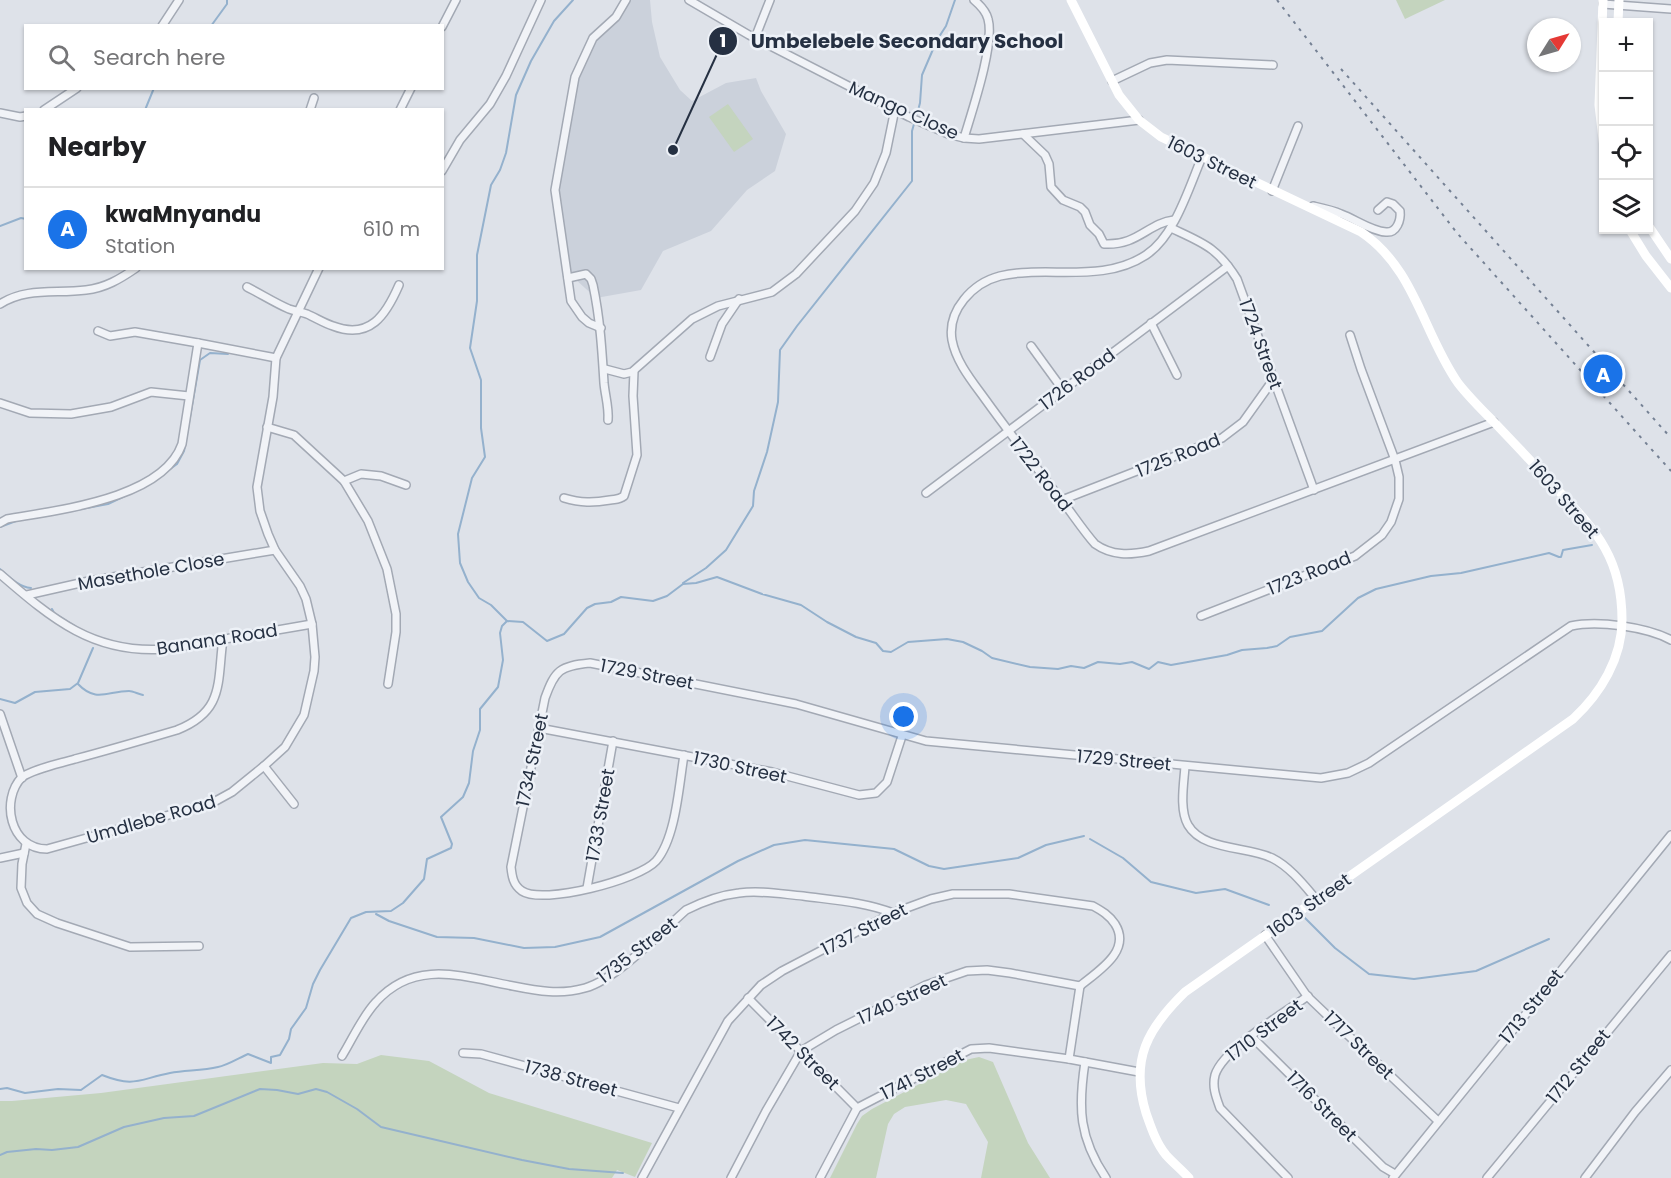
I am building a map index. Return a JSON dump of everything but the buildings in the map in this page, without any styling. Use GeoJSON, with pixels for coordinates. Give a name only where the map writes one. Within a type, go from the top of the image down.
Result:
{"type":"FeatureCollection","features":[{"type":"Feature","properties":{"kind":"street"},"geometry":{"type":"LineString","coordinates":[[163,24],[179,0]]}},
{"type":"Feature","properties":{"kind":"street"},"geometry":{"type":"LineString","coordinates":[[444,24],[456,0]]}},
{"type":"Feature","properties":{"kind":"street"},"geometry":{"type":"LineString","coordinates":[[444,168],[460,140],[490,104],[541,0]]}},
{"type":"Feature","properties":{"kind":"street"},"geometry":{"type":"LineString","coordinates":[[601,328],[582,317],[571,301],[555,190],[575,77],[593,38],[616,16],[626,0]]}},
{"type":"Feature","properties":{"kind":"street","name":"Mango Close"},"geometry":{"type":"LineString","coordinates":[[689,0],[755,38],[948,134],[964,138],[1023,134],[1139,120]]}},
{"type":"Feature","properties":{"kind":"street"},"geometry":{"type":"LineString","coordinates":[[755,38],[771,0]]}},
{"type":"Feature","properties":{"kind":"street"},"geometry":{"type":"LineString","coordinates":[[964,138],[985,60],[989,35],[988,18],[984,9],[974,0]]}},
{"type":"Feature","properties":{"kind":"street","name":"1603 Street"},"geometry":{"type":"LineString","coordinates":[[1071,0],[1119,95],[1139,120],[1161,138],[1361,232],[1386,252],[1409,287],[1452,374],[1470,398],[1592,527],[1602,542],[1616,576],[1622,603],[1620,645],[1606,679],[1585,708],[1573,719],[1185,992],[1158,1022],[1150,1037],[1139,1072],[1142,1098],[1151,1129],[1165,1154],[1189,1178]]}},
{"type":"Feature","properties":{"kind":"street"},"geometry":{"type":"LineString","coordinates":[[1601,126],[1599,105],[1603,2],[1671,9]]}},
{"type":"Feature","properties":{"kind":"street"},"geometry":{"type":"LineString","coordinates":[[1618,18],[1619,2]]}},
{"type":"Feature","properties":{"kind":"street"},"geometry":{"type":"LineString","coordinates":[[1112,81],[1150,63],[1167,60],[1273,65]]}},
{"type":"Feature","properties":{"kind":"street"},"geometry":{"type":"LineString","coordinates":[[47,108],[74,90]]}},
{"type":"Feature","properties":{"kind":"street"},"geometry":{"type":"LineString","coordinates":[[401,108],[410,90]]}},
{"type":"Feature","properties":{"kind":"street"},"geometry":{"type":"LineString","coordinates":[[311,108],[314,98]]}},
{"type":"Feature","properties":{"kind":"street"},"geometry":{"type":"LineString","coordinates":[[605,369],[624,374],[634,371],[693,319],[718,306],[772,292],[781,287],[818,252],[855,211],[879,171],[886,153],[895,109]]}},
{"type":"Feature","properties":{"kind":"street"},"geometry":{"type":"LineString","coordinates":[[0,113],[24,116]]}},
{"type":"Feature","properties":{"kind":"street"},"geometry":{"type":"LineString","coordinates":[[1272,190],[1298,126]]}},
{"type":"Feature","properties":{"kind":"street"},"geometry":{"type":"LineString","coordinates":[[1023,134],[1045,155],[1049,164],[1051,187],[1063,200],[1080,207],[1085,212],[1090,225],[1099,234],[1104,244],[1116,245],[1131,241],[1163,223],[1172,224]]}},
{"type":"Feature","properties":{"kind":"street","name":"1722 Road"},"geometry":{"type":"LineString","coordinates":[[1202,157],[1172,224],[1149,253],[1125,266],[1097,271],[999,276],[980,285],[964,300],[953,320],[952,341],[971,380],[1083,531],[1102,549],[1116,554],[1138,554],[1149,551],[1494,422]]}},
{"type":"Feature","properties":{"kind":"street"},"geometry":{"type":"LineString","coordinates":[[1307,206],[1341,214],[1386,232],[1396,228],[1401,214],[1398,208],[1387,202],[1378,210]]}},
{"type":"Feature","properties":{"kind":"street","name":"1724 Street"},"geometry":{"type":"LineString","coordinates":[[1172,224],[1206,244],[1222,257],[1237,279],[1314,489]]}},
{"type":"Feature","properties":{"kind":"street"},"geometry":{"type":"LineString","coordinates":[[1653,232],[1671,259]]}},
{"type":"Feature","properties":{"kind":"street"},"geometry":{"type":"LineString","coordinates":[[1632,234],[1671,288]]}},
{"type":"Feature","properties":{"kind":"street","name":"1726 Road"},"geometry":{"type":"LineString","coordinates":[[926,493],[1228,266]]}},
{"type":"Feature","properties":{"kind":"street"},"geometry":{"type":"LineString","coordinates":[[0,304],[27,292],[98,288],[114,283],[133,270]]}},
{"type":"Feature","properties":{"kind":"street","name":"Umdlebe Road"},"geometry":{"type":"LineString","coordinates":[[26,844],[38,849],[47,849],[223,799],[285,747],[304,715],[315,657],[312,624],[306,598],[300,586],[275,550],[260,511],[257,487],[273,396],[276,358],[318,270]]}},
{"type":"Feature","properties":{"kind":"street"},"geometry":{"type":"LineString","coordinates":[[568,278],[586,274],[591,279],[601,328],[608,420]]}},
{"type":"Feature","properties":{"kind":"street"},"geometry":{"type":"LineString","coordinates":[[247,287],[291,310],[334,327],[363,330],[373,325],[380,317],[399,285]]}},
{"type":"Feature","properties":{"kind":"street"},"geometry":{"type":"LineString","coordinates":[[710,357],[722,324],[739,299]]}},
{"type":"Feature","properties":{"kind":"street"},"geometry":{"type":"LineString","coordinates":[[1151,323],[1177,375]]}},
{"type":"Feature","properties":{"kind":"street"},"geometry":{"type":"LineString","coordinates":[[98,331],[110,336],[135,332],[276,358]]}},
{"type":"Feature","properties":{"kind":"street","name":"1723 Road"},"geometry":{"type":"LineString","coordinates":[[1201,615],[1355,556],[1382,535],[1391,522],[1399,499],[1399,477],[1350,335]]}},
{"type":"Feature","properties":{"kind":"street"},"geometry":{"type":"LineString","coordinates":[[0,523],[7,519],[107,500],[165,468],[178,454],[182,444],[198,344]]}},
{"type":"Feature","properties":{"kind":"street"},"geometry":{"type":"LineString","coordinates":[[1031,345],[1063,390]]}},
{"type":"Feature","properties":{"kind":"street"},"geometry":{"type":"LineString","coordinates":[[564,498],[584,503],[598,503],[624,496],[637,455],[636,408],[633,396],[634,371]]}},
{"type":"Feature","properties":{"kind":"street","name":"1725 Road"},"geometry":{"type":"LineString","coordinates":[[1062,500],[1222,438],[1243,422],[1273,380]]}},
{"type":"Feature","properties":{"kind":"street"},"geometry":{"type":"LineString","coordinates":[[0,403],[30,413],[71,414],[111,407],[151,392],[189,396]]}},
{"type":"Feature","properties":{"kind":"street"},"geometry":{"type":"LineString","coordinates":[[267,427],[294,435],[344,481],[368,521],[387,569],[396,614],[396,632],[388,684]]}},
{"type":"Feature","properties":{"kind":"street"},"geometry":{"type":"LineString","coordinates":[[344,481],[362,474],[381,476],[406,484]]}},
{"type":"Feature","properties":{"kind":"street","name":"Masethole Close"},"geometry":{"type":"LineString","coordinates":[[27,595],[89,580],[275,550]]}},
{"type":"Feature","properties":{"kind":"street","name":"Banana Road"},"geometry":{"type":"LineString","coordinates":[[0,574],[50,615],[89,638],[119,648],[144,651],[167,649],[312,624]]}},
{"type":"Feature","properties":{"kind":"street","name":"1729 Street"},"geometry":{"type":"LineString","coordinates":[[590,663],[796,704],[926,741],[1308,778],[1328,778],[1348,773],[1369,763],[1571,626],[1582,623],[1650,630],[1671,640]]}},
{"type":"Feature","properties":{"kind":"street"},"geometry":{"type":"LineString","coordinates":[[199,946],[130,947],[45,918],[29,906],[22,894],[20,879],[26,844],[9,825],[4,806],[9,790],[22,777],[60,763],[177,730],[196,721],[213,704],[218,692],[223,639]]}},
{"type":"Feature","properties":{"kind":"street","name":"1734 Street"},"geometry":{"type":"LineString","coordinates":[[587,888],[541,896],[524,893],[515,885],[511,867],[545,698],[555,675],[565,667],[590,663]]}},
{"type":"Feature","properties":{"kind":"street"},"geometry":{"type":"LineString","coordinates":[[0,714],[22,777]]}},
{"type":"Feature","properties":{"kind":"street","name":"1730 Street"},"geometry":{"type":"LineString","coordinates":[[539,728],[772,772],[859,795],[876,793],[887,782],[902,736]]}},
{"type":"Feature","properties":{"kind":"street","name":"1733 Street"},"geometry":{"type":"LineString","coordinates":[[587,888],[613,741]]}},
{"type":"Feature","properties":{"kind":"street"},"geometry":{"type":"LineString","coordinates":[[587,888],[633,876],[655,862],[671,828],[684,755]]}},
{"type":"Feature","properties":{"kind":"street"},"geometry":{"type":"LineString","coordinates":[[264,766],[294,804]]}},
{"type":"Feature","properties":{"kind":"street"},"geometry":{"type":"LineString","coordinates":[[1185,766],[1184,810],[1193,832],[1207,841],[1274,858],[1291,872],[1316,899]]}},
{"type":"Feature","properties":{"kind":"street","name":"1713 Street"},"geometry":{"type":"LineString","coordinates":[[1394,1176],[1671,835]]}},
{"type":"Feature","properties":{"kind":"street"},"geometry":{"type":"LineString","coordinates":[[0,858],[24,854]]}},
{"type":"Feature","properties":{"kind":"street","name":"1735 Street"},"geometry":{"type":"LineString","coordinates":[[342,1056],[377,1001],[396,984],[420,974],[452,975],[553,993],[588,987],[611,974],[686,910],[700,903],[737,893],[759,891],[822,899],[879,908],[893,913]]}},
{"type":"Feature","properties":{"kind":"street","name":"1737 Street"},"geometry":{"type":"LineString","coordinates":[[642,1178],[720,1033],[748,998],[761,985],[782,971],[893,913],[931,898],[980,893],[1093,906],[1104,911],[1118,928],[1119,947],[1107,963],[1080,986]]}},
{"type":"Feature","properties":{"kind":"street","name":"1717 Street"},"geometry":{"type":"LineString","coordinates":[[1265,935],[1308,996],[1438,1121]]}},
{"type":"Feature","properties":{"kind":"street","name":"1712 Street"},"geometry":{"type":"LineString","coordinates":[[1487,1178],[1670,955]]}},
{"type":"Feature","properties":{"kind":"street","name":"1740 Street"},"geometry":{"type":"LineString","coordinates":[[801,1050],[926,985],[967,971],[987,970],[1010,973],[1080,986]]}},
{"type":"Feature","properties":{"kind":"street"},"geometry":{"type":"LineString","coordinates":[[1069,1059],[1080,986]]}},
{"type":"Feature","properties":{"kind":"street","name":"1710 Street"},"geometry":{"type":"LineString","coordinates":[[1288,1178],[1220,1107],[1214,1093],[1215,1076],[1221,1063],[1232,1050],[1308,996]]}},
{"type":"Feature","properties":{"kind":"street","name":"1742 Street"},"geometry":{"type":"LineString","coordinates":[[748,998],[857,1108]]}},
{"type":"Feature","properties":{"kind":"street","name":"1716 Street"},"geometry":{"type":"LineString","coordinates":[[1250,1037],[1394,1176]]}},
{"type":"Feature","properties":{"kind":"street","name":"1741 Street"},"geometry":{"type":"LineString","coordinates":[[857,1108],[971,1049],[989,1048],[1139,1072]]}},
{"type":"Feature","properties":{"kind":"street"},"geometry":{"type":"LineString","coordinates":[[731,1178],[801,1050]]}},
{"type":"Feature","properties":{"kind":"street","name":"1738 Street"},"geometry":{"type":"LineString","coordinates":[[463,1053],[481,1054],[679,1108]]}},
{"type":"Feature","properties":{"kind":"street"},"geometry":{"type":"LineString","coordinates":[[1085,1062],[1080,1104],[1086,1144],[1106,1178]]}},
{"type":"Feature","properties":{"kind":"street"},"geometry":{"type":"LineString","coordinates":[[1585,1178],[1635,1112],[1671,1070]]}},
{"type":"Feature","properties":{"kind":"street"},"geometry":{"type":"LineString","coordinates":[[820,1178],[857,1108]]}},
{"type":"Feature","properties":{"kind":"shaded area"},"geometry":{"type":"Polygon","coordinates":[[[628,0],[650,0],[652,22],[660,57],[680,90],[692,101],[726,83],[756,78],[786,134],[775,171],[747,190],[711,231],[663,251],[641,290],[596,298],[574,278],[569,263],[558,191],[575,83],[597,37],[622,15],[628,0]]]}},
{"type":"Feature","properties":{"kind":"green space"},"geometry":{"type":"Polygon","coordinates":[[[1396,0],[1445,0],[1405,19],[1396,0]]]}},
{"type":"Feature","properties":{"kind":"green space"},"geometry":{"type":"Polygon","coordinates":[[[728,104],[753,139],[734,152],[709,117],[728,104]]]}},
{"type":"Feature","properties":{"kind":"green space"},"geometry":{"type":"Polygon","coordinates":[[[381,1055],[429,1061],[489,1093],[652,1143],[635,1177],[617,1170],[612,1178],[0,1178],[0,1101],[101,1093],[323,1063],[357,1064],[381,1055]]]}},
{"type":"Feature","properties":{"kind":"green space"},"geometry":{"type":"Polygon","coordinates":[[[979,1057],[993,1062],[1028,1143],[1050,1178],[981,1178],[988,1142],[966,1104],[946,1100],[905,1107],[894,1114],[888,1124],[876,1178],[830,1178],[862,1116],[965,1060],[979,1057]]]}},
{"type":"Feature","properties":{"kind":"waterway"},"geometry":{"type":"LineString","coordinates":[[212,24],[227,4],[227,0]]}},
{"type":"Feature","properties":{"kind":"waterway"},"geometry":{"type":"LineString","coordinates":[[507,621],[491,605],[479,598],[468,582],[460,563],[458,534],[472,478],[485,457],[481,428],[481,380],[470,348],[477,301],[477,255],[491,185],[506,153],[516,95],[531,61],[554,21],[573,0]]}},
{"type":"Feature","properties":{"kind":"waterway"},"geometry":{"type":"LineString","coordinates":[[917,114],[922,75],[937,40],[946,26],[955,0]]}},
{"type":"Feature","properties":{"kind":"waterway"},"geometry":{"type":"LineString","coordinates":[[146,108],[153,90]]}},
{"type":"Feature","properties":{"kind":"waterway"},"geometry":{"type":"LineString","coordinates":[[683,583],[706,568],[726,550],[753,506],[754,491],[767,452],[778,402],[780,350],[912,181],[914,124]]}},
{"type":"Feature","properties":{"kind":"waterway"},"geometry":{"type":"LineString","coordinates":[[0,226],[24,219]]}},
{"type":"Feature","properties":{"kind":"waterway"},"geometry":{"type":"LineString","coordinates":[[158,478],[177,464],[184,451],[200,360],[210,353],[228,354]]}},
{"type":"Feature","properties":{"kind":"waterway"},"geometry":{"type":"LineString","coordinates":[[60,513],[108,504],[129,494]]}},
{"type":"Feature","properties":{"kind":"waterway"},"geometry":{"type":"LineString","coordinates":[[0,527],[16,521]]}},
{"type":"Feature","properties":{"kind":"waterway"},"geometry":{"type":"LineString","coordinates":[[0,1089],[7,1088],[25,1093],[58,1089],[81,1090],[102,1075],[130,1082],[170,1073],[221,1066],[248,1054],[271,1063],[271,1057],[280,1055],[289,1039],[291,1029],[306,1008],[320,970],[351,918],[366,912],[391,911],[403,903],[424,879],[427,859],[451,848],[452,844],[441,817],[463,797],[469,783],[473,751],[480,730],[480,709],[498,687],[503,660],[500,633],[507,621],[523,622],[547,641],[564,634],[587,608],[595,604],[611,602],[621,597],[653,601],[667,596],[683,584],[717,577],[762,594],[801,605],[856,637],[876,643],[883,651],[891,652],[908,642],[947,639],[963,642],[992,658],[1030,667],[1084,668],[1098,662],[1120,664],[1132,662],[1149,669],[1158,662],[1171,665],[1242,650],[1277,646],[1290,637],[1322,631],[1358,598],[1376,589],[1549,553],[1561,557],[1563,550],[1592,545]]}},
{"type":"Feature","properties":{"kind":"waterway"},"geometry":{"type":"LineString","coordinates":[[0,569],[18,584],[31,588]]}},
{"type":"Feature","properties":{"kind":"waterway"},"geometry":{"type":"LineString","coordinates":[[52,609],[54,613],[81,630]]}},
{"type":"Feature","properties":{"kind":"waterway"},"geometry":{"type":"LineString","coordinates":[[133,645],[142,646]]}},
{"type":"Feature","properties":{"kind":"waterway"},"geometry":{"type":"LineString","coordinates":[[0,699],[15,703],[35,692],[70,689],[78,683],[93,648]]}},
{"type":"Feature","properties":{"kind":"waterway"},"geometry":{"type":"LineString","coordinates":[[78,684],[84,690],[97,695],[122,691],[143,695]]}},
{"type":"Feature","properties":{"kind":"waterway"},"geometry":{"type":"LineString","coordinates":[[376,914],[389,921],[437,937],[474,938],[524,948],[555,947],[600,937],[738,861],[774,845],[805,840],[894,849],[929,866],[944,869],[1018,858],[1046,845],[1084,836]]}},
{"type":"Feature","properties":{"kind":"waterway"},"geometry":{"type":"LineString","coordinates":[[1090,839],[1123,858],[1151,882],[1196,893],[1225,889],[1269,905]]}},
{"type":"Feature","properties":{"kind":"waterway"},"geometry":{"type":"LineString","coordinates":[[1304,917],[1335,948],[1369,974],[1414,979],[1476,971],[1549,939]]}},
{"type":"Feature","properties":{"kind":"waterway"},"geometry":{"type":"LineString","coordinates":[[0,1155],[7,1152],[36,1149],[78,1147],[124,1127],[164,1118],[194,1116],[260,1089],[298,1094],[316,1089],[327,1092],[357,1109],[381,1127],[569,1169],[623,1173]]}},
{"type":"Feature","properties":{"kind":"railway"},"geometry":{"type":"LineString","coordinates":[[1277,0],[1457,233],[1671,471]]}},
{"type":"Feature","properties":{"kind":"railway"},"geometry":{"type":"LineString","coordinates":[[1341,69],[1671,438]]}},
{"type":"Feature","properties":{"kind":"place","name":"Umbelebele Secondary School"},"geometry":{"type":"Point","coordinates":[673,150]}},
{"type":"Feature","properties":{"kind":"place","name":"kwaMnyandu"},"geometry":{"type":"Point","coordinates":[1603,374]}}]}
